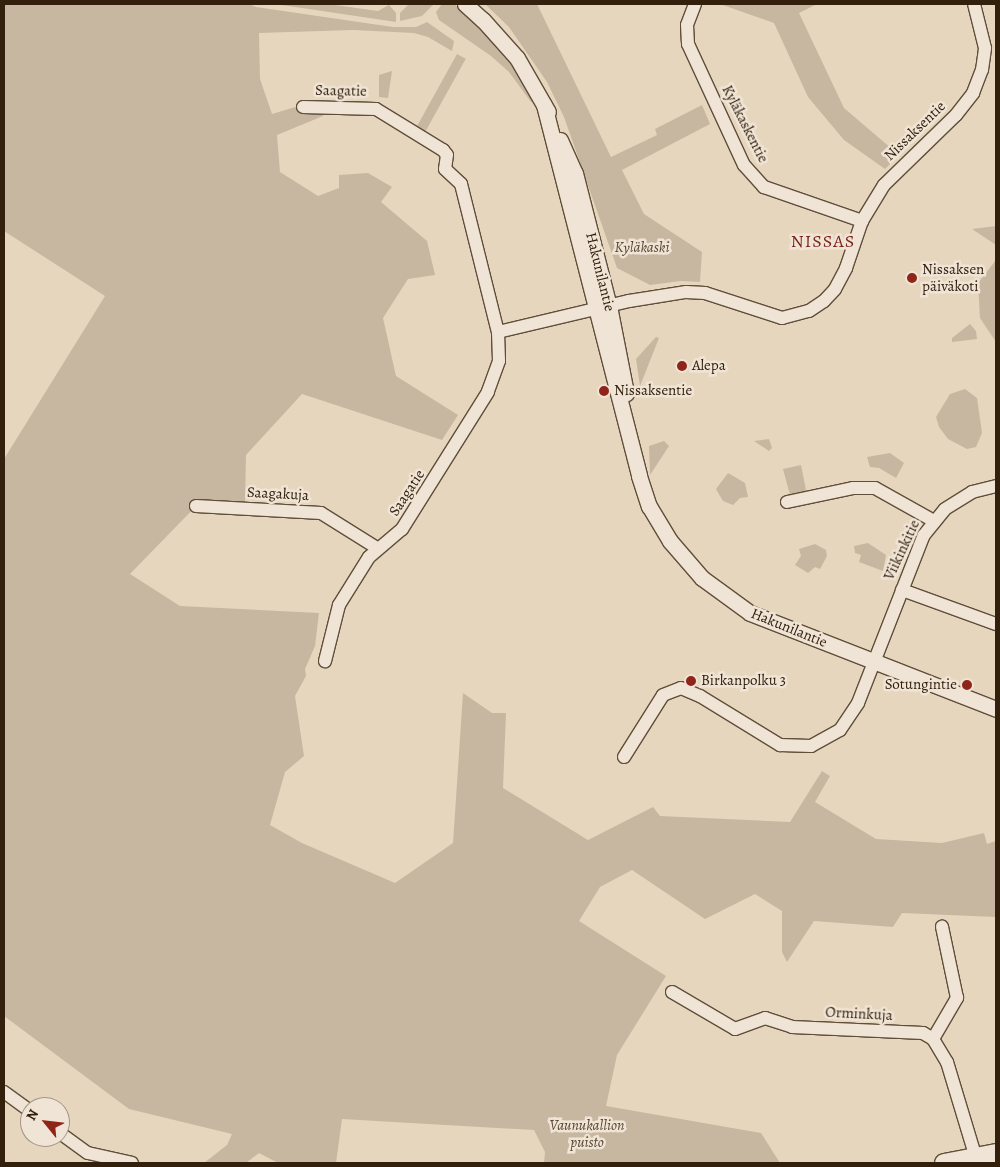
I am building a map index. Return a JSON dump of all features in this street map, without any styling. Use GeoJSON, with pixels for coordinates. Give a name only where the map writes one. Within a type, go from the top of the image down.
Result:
{"type":"FeatureCollection","features":[{"type":"Feature","properties":{"kind":"main road"},"geometry":{"type":"LineString","coordinates":[[975,1155],[996,1142]]}},
{"type":"Feature","properties":{"kind":"main road"},"geometry":{"type":"LineString","coordinates":[[944,1163],[975,1155],[996,1154]]}},
{"type":"Feature","properties":{"kind":"street","name":"Kyläkaskentie"},"geometry":{"type":"LineString","coordinates":[[695,4],[687,25],[688,44],[744,166],[764,187],[862,221]]}},
{"type":"Feature","properties":{"kind":"street","name":"Nissaksentie"},"geometry":{"type":"LineString","coordinates":[[602,308],[686,292],[705,293],[772,317],[793,317],[824,301],[835,289],[846,268],[862,221],[884,185],[956,115],[973,93],[982,70],[984,48],[974,4]]}},
{"type":"Feature","properties":{"kind":"street","name":"Hakunilantie"},"geometry":{"type":"LineString","coordinates":[[469,7],[517,58],[544,105],[575,173],[602,308],[621,359],[639,476],[649,506],[670,541],[687,563],[718,592],[763,619],[996,709]]}},
{"type":"Feature","properties":{"kind":"street","name":"Saagatie"},"geometry":{"type":"LineString","coordinates":[[303,107],[376,108],[443,150],[447,155],[445,169],[462,184],[498,332],[500,361],[488,392],[402,530],[378,548],[339,605],[326,661]]}},
{"type":"Feature","properties":{"kind":"street"},"geometry":{"type":"LineString","coordinates":[[498,332],[602,308]]}},
{"type":"Feature","properties":{"kind":"street","name":"Viikinkitie"},"geometry":{"type":"LineString","coordinates":[[624,757],[664,695],[681,688],[700,696],[775,743],[811,746],[826,740],[849,721],[924,535],[945,509],[972,492],[996,486]]}},
{"type":"Feature","properties":{"kind":"street"},"geometry":{"type":"LineString","coordinates":[[787,502],[853,488],[875,488],[934,521]]}},
{"type":"Feature","properties":{"kind":"street","name":"Saagakuja"},"geometry":{"type":"LineString","coordinates":[[196,506],[322,513],[378,548]]}},
{"type":"Feature","properties":{"kind":"street"},"geometry":{"type":"LineString","coordinates":[[902,590],[996,624]]}},
{"type":"Feature","properties":{"kind":"street"},"geometry":{"type":"LineString","coordinates":[[942,926],[957,998],[933,1039],[948,1062],[975,1155]]}},
{"type":"Feature","properties":{"kind":"street","name":"Orminkuja"},"geometry":{"type":"LineString","coordinates":[[672,992],[735,1029],[766,1018],[792,1027],[923,1034],[933,1039]]}},
{"type":"Feature","properties":{"kind":"street"},"geometry":{"type":"LineString","coordinates":[[4,1092],[20,1104]]}},
{"type":"Feature","properties":{"kind":"street"},"geometry":{"type":"LineString","coordinates":[[70,1141],[88,1153],[132,1163]]}},
{"type":"Feature","properties":{"kind":"green space","name":"Vaunukallion puisto"},"geometry":{"type":"Polygon","coordinates":[[[4,4],[249,4],[256,7],[393,27],[416,27],[427,22],[454,41],[452,51],[428,37],[414,33],[353,30],[259,33],[260,79],[272,114],[302,105],[323,105],[323,116],[277,135],[280,172],[318,196],[339,188],[339,175],[368,173],[392,187],[381,202],[427,241],[435,275],[408,279],[383,318],[396,376],[458,415],[442,440],[302,394],[246,455],[245,503],[201,501],[130,574],[180,606],[319,613],[315,646],[305,669],[306,676],[295,696],[304,756],[285,772],[270,825],[302,843],[395,883],[453,843],[463,693],[492,713],[506,713],[503,788],[588,840],[653,807],[660,816],[790,822],[822,771],[830,776],[815,802],[876,839],[942,843],[984,833],[987,844],[996,841],[996,917],[902,913],[893,927],[814,921],[787,962],[782,952],[782,911],[755,894],[705,919],[632,870],[600,887],[579,921],[666,976],[617,1055],[606,1106],[761,1133],[780,1163],[544,1163],[545,1152],[534,1130],[342,1119],[336,1163],[278,1163],[259,1153],[246,1163],[204,1163],[227,1145],[232,1134],[129,1109],[4,1016],[4,459],[105,296],[4,231],[4,4]]]}},
{"type":"Feature","properties":{"kind":"green space"},"geometry":{"type":"Polygon","coordinates":[[[275,4],[328,4],[378,11],[389,5],[396,13],[396,22],[275,4]]]}},
{"type":"Feature","properties":{"kind":"green space"},"geometry":{"type":"Polygon","coordinates":[[[409,4],[434,4],[422,16],[400,21],[400,13],[409,4]]]}},
{"type":"Feature","properties":{"kind":"green space"},"geometry":{"type":"Polygon","coordinates":[[[442,4],[454,4],[482,26],[513,63],[535,101],[531,102],[509,72],[491,56],[439,20],[436,12],[442,4]]]}},
{"type":"Feature","properties":{"kind":"green space","name":"Kyläkaski"},"geometry":{"type":"Polygon","coordinates":[[[485,4],[537,4],[611,157],[657,135],[655,129],[702,105],[710,124],[622,170],[644,214],[702,252],[700,282],[681,281],[650,285],[617,268],[564,117],[547,82],[509,27],[485,4]]]}},
{"type":"Feature","properties":{"kind":"green space"},"geometry":{"type":"Polygon","coordinates":[[[720,4],[817,4],[799,13],[844,108],[899,155],[885,169],[844,140],[808,97],[774,23],[720,4]]]}},
{"type":"Feature","properties":{"kind":"green space"},"geometry":{"type":"Polygon","coordinates":[[[457,54],[466,59],[424,134],[415,129],[457,54]]]}},
{"type":"Feature","properties":{"kind":"green space"},"geometry":{"type":"Polygon","coordinates":[[[392,71],[388,98],[379,97],[379,75],[392,71]]]}},
{"type":"Feature","properties":{"kind":"green space"},"geometry":{"type":"Polygon","coordinates":[[[996,226],[996,245],[972,229],[996,226]]]}},
{"type":"Feature","properties":{"kind":"green space"},"geometry":{"type":"Polygon","coordinates":[[[996,260],[996,342],[980,318],[978,283],[996,260]]]}},
{"type":"Feature","properties":{"kind":"green space"},"geometry":{"type":"Polygon","coordinates":[[[970,324],[976,331],[977,339],[952,342],[952,338],[970,324]]]}},
{"type":"Feature","properties":{"kind":"green space"},"geometry":{"type":"Polygon","coordinates":[[[656,337],[659,338],[640,386],[636,359],[656,337]]]}},
{"type":"Feature","properties":{"kind":"green space"},"geometry":{"type":"Polygon","coordinates":[[[965,389],[977,398],[982,433],[976,447],[967,449],[948,439],[939,427],[936,417],[950,394],[965,389]]]}},
{"type":"Feature","properties":{"kind":"green space"},"geometry":{"type":"Polygon","coordinates":[[[769,439],[772,448],[769,451],[754,441],[769,439]]]}},
{"type":"Feature","properties":{"kind":"green space"},"geometry":{"type":"Polygon","coordinates":[[[664,441],[669,446],[650,475],[649,446],[664,441]]]}},
{"type":"Feature","properties":{"kind":"green space"},"geometry":{"type":"Polygon","coordinates":[[[890,453],[904,463],[896,478],[879,468],[870,467],[867,457],[890,453]]]}},
{"type":"Feature","properties":{"kind":"green space"},"geometry":{"type":"Polygon","coordinates":[[[801,465],[807,495],[790,495],[783,469],[801,465]]]}},
{"type":"Feature","properties":{"kind":"green space"},"geometry":{"type":"Polygon","coordinates":[[[728,473],[745,483],[748,497],[740,498],[733,505],[723,501],[716,489],[728,473]]]}},
{"type":"Feature","properties":{"kind":"green space"},"geometry":{"type":"Polygon","coordinates":[[[868,543],[886,555],[883,571],[859,562],[861,555],[855,553],[854,546],[868,543]]]}},
{"type":"Feature","properties":{"kind":"green space"},"geometry":{"type":"Polygon","coordinates":[[[815,544],[826,550],[827,556],[820,569],[815,567],[808,573],[795,565],[801,556],[799,549],[815,544]]]}},
{"type":"Feature","properties":{"kind":"place","name":"Nissaksen päiväkoti"},"geometry":{"type":"Point","coordinates":[912,278]}},
{"type":"Feature","properties":{"kind":"place","name":"Alepa"},"geometry":{"type":"Point","coordinates":[682,366]}},
{"type":"Feature","properties":{"kind":"place","name":"Nissaksentie"},"geometry":{"type":"Point","coordinates":[604,391]}},
{"type":"Feature","properties":{"kind":"place","name":"Birkanpolku 3"},"geometry":{"type":"Point","coordinates":[691,681]}},
{"type":"Feature","properties":{"kind":"place","name":"Sotungintie"},"geometry":{"type":"Point","coordinates":[967,685]}},
{"type":"Feature","properties":{"kind":"district","name":"NISSAS"},"geometry":{"type":"Point","coordinates":[823,241]}}]}
